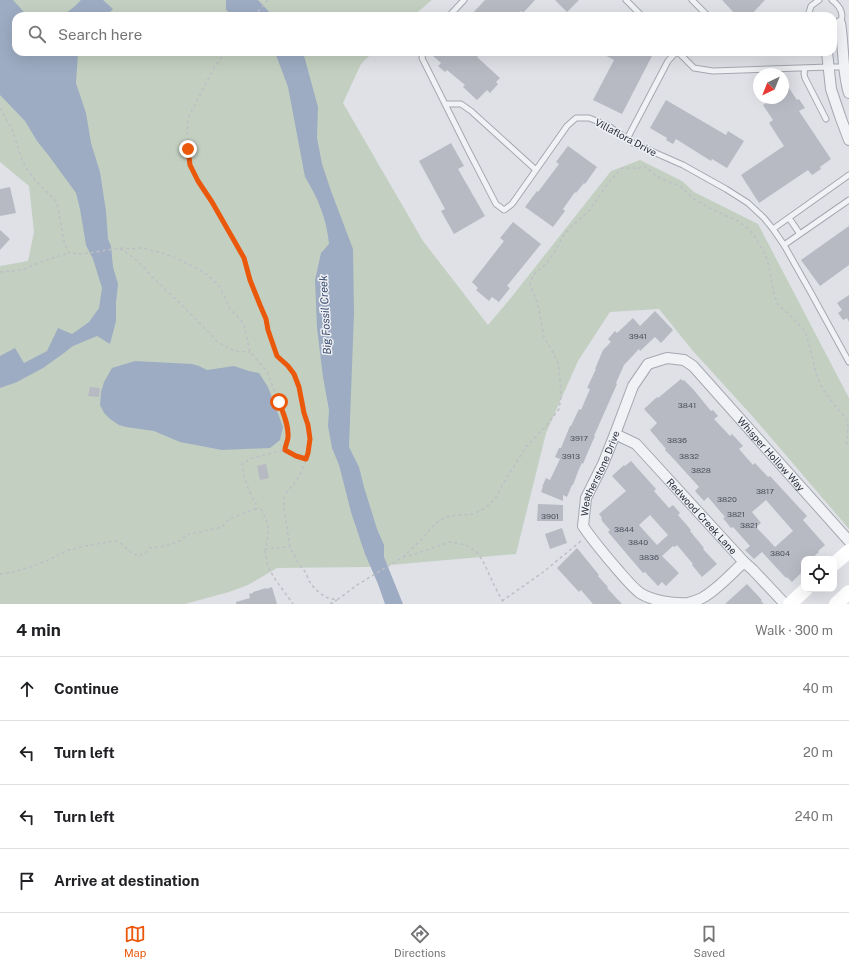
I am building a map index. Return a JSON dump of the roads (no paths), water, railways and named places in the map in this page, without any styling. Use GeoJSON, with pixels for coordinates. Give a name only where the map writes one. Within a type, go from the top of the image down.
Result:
{"type":"FeatureCollection","features":[{"type":"Feature","properties":{"kind":"main road"},"geometry":{"type":"LineString","coordinates":[[837,561],[849,551]]}},
{"type":"Feature","properties":{"kind":"main road"},"geometry":{"type":"LineString","coordinates":[[790,604],[803,592]]}},
{"type":"Feature","properties":{"kind":"main road"},"geometry":{"type":"LineString","coordinates":[[836,604],[849,592]]}},
{"type":"Feature","properties":{"kind":"street"},"geometry":{"type":"LineString","coordinates":[[837,27],[843,41],[844,67],[849,93]]}},
{"type":"Feature","properties":{"kind":"street"},"geometry":{"type":"LineString","coordinates":[[827,56],[832,89],[849,140]]}},
{"type":"Feature","properties":{"kind":"street","name":"Weatherstone Drive"},"geometry":{"type":"LineString","coordinates":[[693,366],[684,360],[667,358],[648,364],[633,386],[603,464],[586,498],[583,526],[588,535],[640,593],[663,602],[688,603],[702,598],[716,588],[744,562]]}},
{"type":"Feature","properties":{"kind":"street","name":"Whisper Hollow Way"},"geometry":{"type":"LineString","coordinates":[[693,366],[849,541]]}},
{"type":"Feature","properties":{"kind":"street","name":"Redwood Creek Lane"},"geometry":{"type":"LineString","coordinates":[[615,434],[636,444],[744,562],[754,570],[785,604]]}},
{"type":"Feature","properties":{"kind":"lane"},"geometry":{"type":"LineString","coordinates":[[453,12],[464,0]]}},
{"type":"Feature","properties":{"kind":"lane"},"geometry":{"type":"LineString","coordinates":[[626,0],[638,12]]}},
{"type":"Feature","properties":{"kind":"lane"},"geometry":{"type":"LineString","coordinates":[[692,0],[704,12]]}},
{"type":"Feature","properties":{"kind":"lane"},"geometry":{"type":"LineString","coordinates":[[809,12],[811,6],[819,0]]}},
{"type":"Feature","properties":{"kind":"lane"},"geometry":{"type":"LineString","coordinates":[[832,0],[839,5],[842,14],[837,27]]}},
{"type":"Feature","properties":{"kind":"lane","name":"Villaflora Drive"},"geometry":{"type":"LineString","coordinates":[[422,56],[496,204],[504,210],[512,204],[567,126],[576,118],[590,118],[607,125],[627,139],[683,165],[726,189],[748,203],[764,218],[784,245],[849,362]]}},
{"type":"Feature","properties":{"kind":"lane"},"geometry":{"type":"LineString","coordinates":[[627,139],[668,61],[673,56]]}},
{"type":"Feature","properties":{"kind":"lane"},"geometry":{"type":"LineString","coordinates":[[681,56],[694,68],[713,71],[844,67]]}},
{"type":"Feature","properties":{"kind":"lane"},"geometry":{"type":"LineString","coordinates":[[805,68],[805,78],[826,119]]}},
{"type":"Feature","properties":{"kind":"lane"},"geometry":{"type":"LineString","coordinates":[[445,104],[461,104],[471,111],[536,170]]}},
{"type":"Feature","properties":{"kind":"lane"},"geometry":{"type":"LineString","coordinates":[[773,229],[849,175]]}},
{"type":"Feature","properties":{"kind":"lane"},"geometry":{"type":"LineString","coordinates":[[784,245],[849,200]]}},
{"type":"Feature","properties":{"kind":"lane"},"geometry":{"type":"LineString","coordinates":[[789,218],[800,234]]}},
{"type":"Feature","properties":{"kind":"water"},"geometry":{"type":"Polygon","coordinates":[[[0,0],[13,0],[24,12],[12,12],[12,56],[78,56],[76,83],[86,113],[91,143],[100,172],[106,211],[108,239],[111,246],[113,267],[118,284],[116,321],[110,344],[97,336],[73,346],[43,368],[17,382],[0,388],[0,356],[15,348],[24,363],[47,351],[58,328],[72,334],[89,322],[99,308],[102,288],[93,259],[86,245],[76,193],[37,141],[25,121],[0,95],[0,0]]]}},
{"type":"Feature","properties":{"kind":"water"},"geometry":{"type":"Polygon","coordinates":[[[81,0],[103,0],[113,9],[110,12],[67,12],[81,0]]]}},
{"type":"Feature","properties":{"kind":"water"},"geometry":{"type":"Polygon","coordinates":[[[226,0],[258,0],[269,12],[229,12],[226,10],[226,0]]]}},
{"type":"Feature","properties":{"kind":"water","name":"Big Fossil Creek"},"geometry":{"type":"Polygon","coordinates":[[[276,56],[304,56],[318,107],[317,138],[322,164],[353,249],[354,313],[349,447],[359,467],[377,529],[384,545],[384,557],[403,604],[385,604],[365,554],[351,512],[339,465],[332,448],[328,426],[329,410],[317,328],[315,280],[321,253],[329,244],[328,235],[321,209],[305,177],[288,87],[276,56]]]}},
{"type":"Feature","properties":{"kind":"water"},"geometry":{"type":"Polygon","coordinates":[[[135,361],[192,364],[207,370],[234,366],[259,373],[268,387],[283,427],[280,440],[270,448],[222,450],[180,442],[154,431],[119,425],[104,413],[100,405],[101,392],[104,382],[112,368],[135,361]]]}}]}
